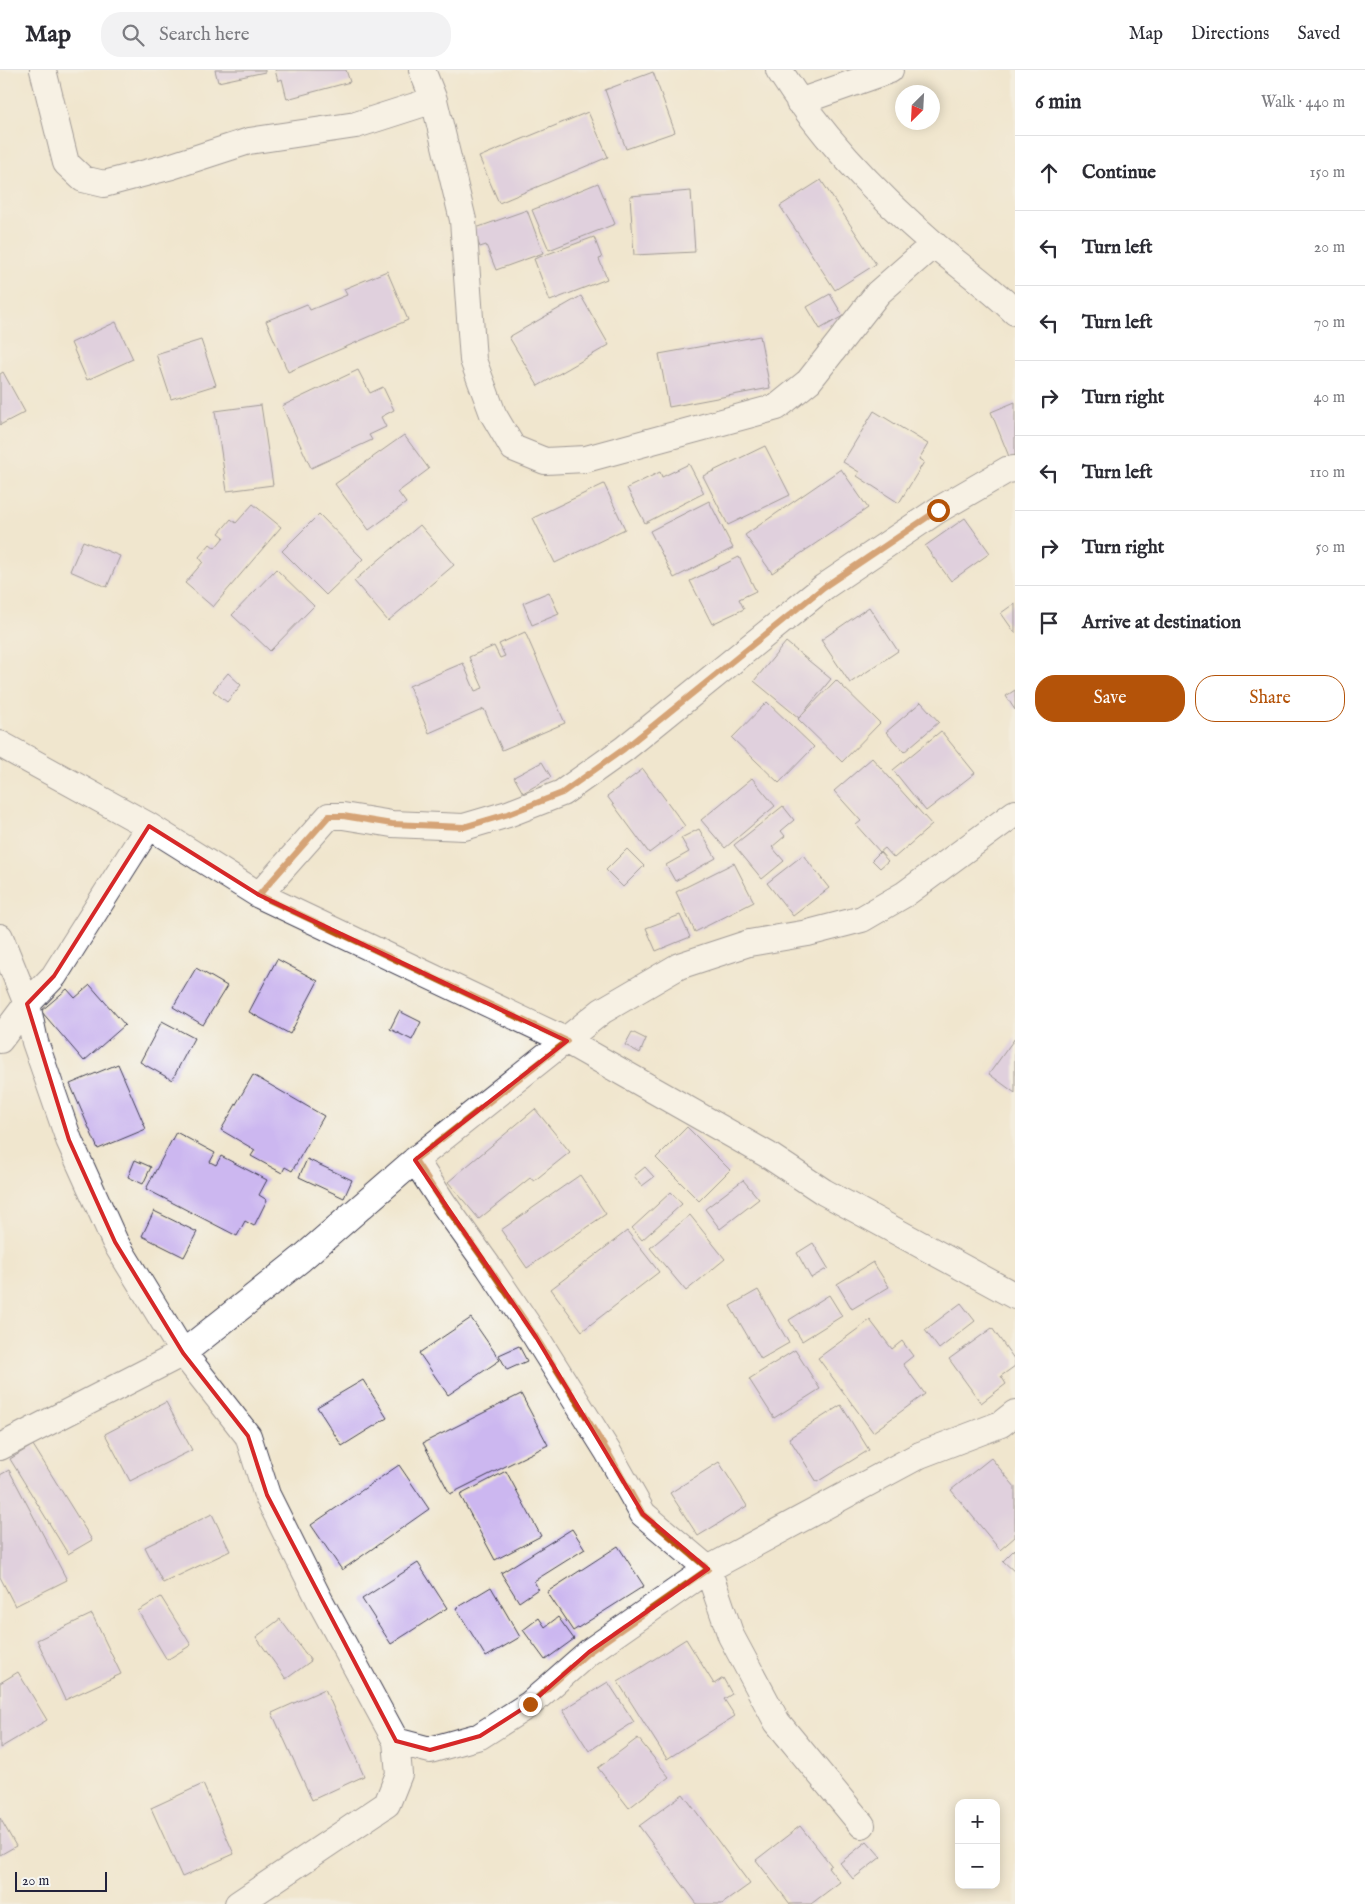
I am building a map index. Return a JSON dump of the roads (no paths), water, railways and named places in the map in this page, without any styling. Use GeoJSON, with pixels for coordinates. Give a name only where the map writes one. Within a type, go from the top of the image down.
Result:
{"type":"FeatureCollection","features":[{"type":"Feature","properties":{"kind":"street"},"geometry":{"type":"LineString","coordinates":[[43,70],[66,164],[83,179],[104,184],[172,166],[249,141],[356,125],[434,100]]}},
{"type":"Feature","properties":{"kind":"street"},"geometry":{"type":"LineString","coordinates":[[422,70],[434,100],[462,220],[473,360],[492,414],[513,448],[544,462],[586,459],[777,407],[809,381],[878,292],[934,244]]}},
{"type":"Feature","properties":{"kind":"street"},"geometry":{"type":"LineString","coordinates":[[779,70],[799,102],[862,177],[934,244],[1015,312]]}},
{"type":"Feature","properties":{"kind":"street"},"geometry":{"type":"LineString","coordinates":[[799,102],[890,70]]}},
{"type":"Feature","properties":{"kind":"street"},"geometry":{"type":"LineString","coordinates":[[259,895],[329,816],[343,816],[392,824],[464,827],[508,814],[562,793],[624,749],[824,587],[938,510],[1012,473]]}},
{"type":"Feature","properties":{"kind":"street"},"geometry":{"type":"LineString","coordinates":[[0,744],[149,826],[259,895],[567,1041],[768,1156],[824,1192],[1015,1296]]}},
{"type":"Feature","properties":{"kind":"street"},"geometry":{"type":"LineString","coordinates":[[0,1447],[183,1353],[301,1260],[415,1160],[567,1041],[602,1011],[680,966],[749,943],[808,934],[862,919],[905,894],[1015,813]]}},
{"type":"Feature","properties":{"kind":"street"},"geometry":{"type":"LineString","coordinates":[[0,1040],[27,1004],[54,976],[149,826]]}},
{"type":"Feature","properties":{"kind":"street"},"geometry":{"type":"LineString","coordinates":[[0,937],[27,1004],[35,1042],[73,1148],[115,1242],[183,1353],[248,1436],[267,1495],[319,1599],[396,1741],[399,1774],[387,1804],[238,1904]]}},
{"type":"Feature","properties":{"kind":"street"},"geometry":{"type":"LineString","coordinates":[[415,1160],[536,1337],[608,1452],[643,1514],[708,1569],[731,1636],[777,1722],[862,1825]]}},
{"type":"Feature","properties":{"kind":"street"},"geometry":{"type":"LineString","coordinates":[[396,1741],[430,1750],[480,1736],[530,1704],[589,1652],[708,1569],[920,1455],[1001,1424],[1015,1413]]}}]}
